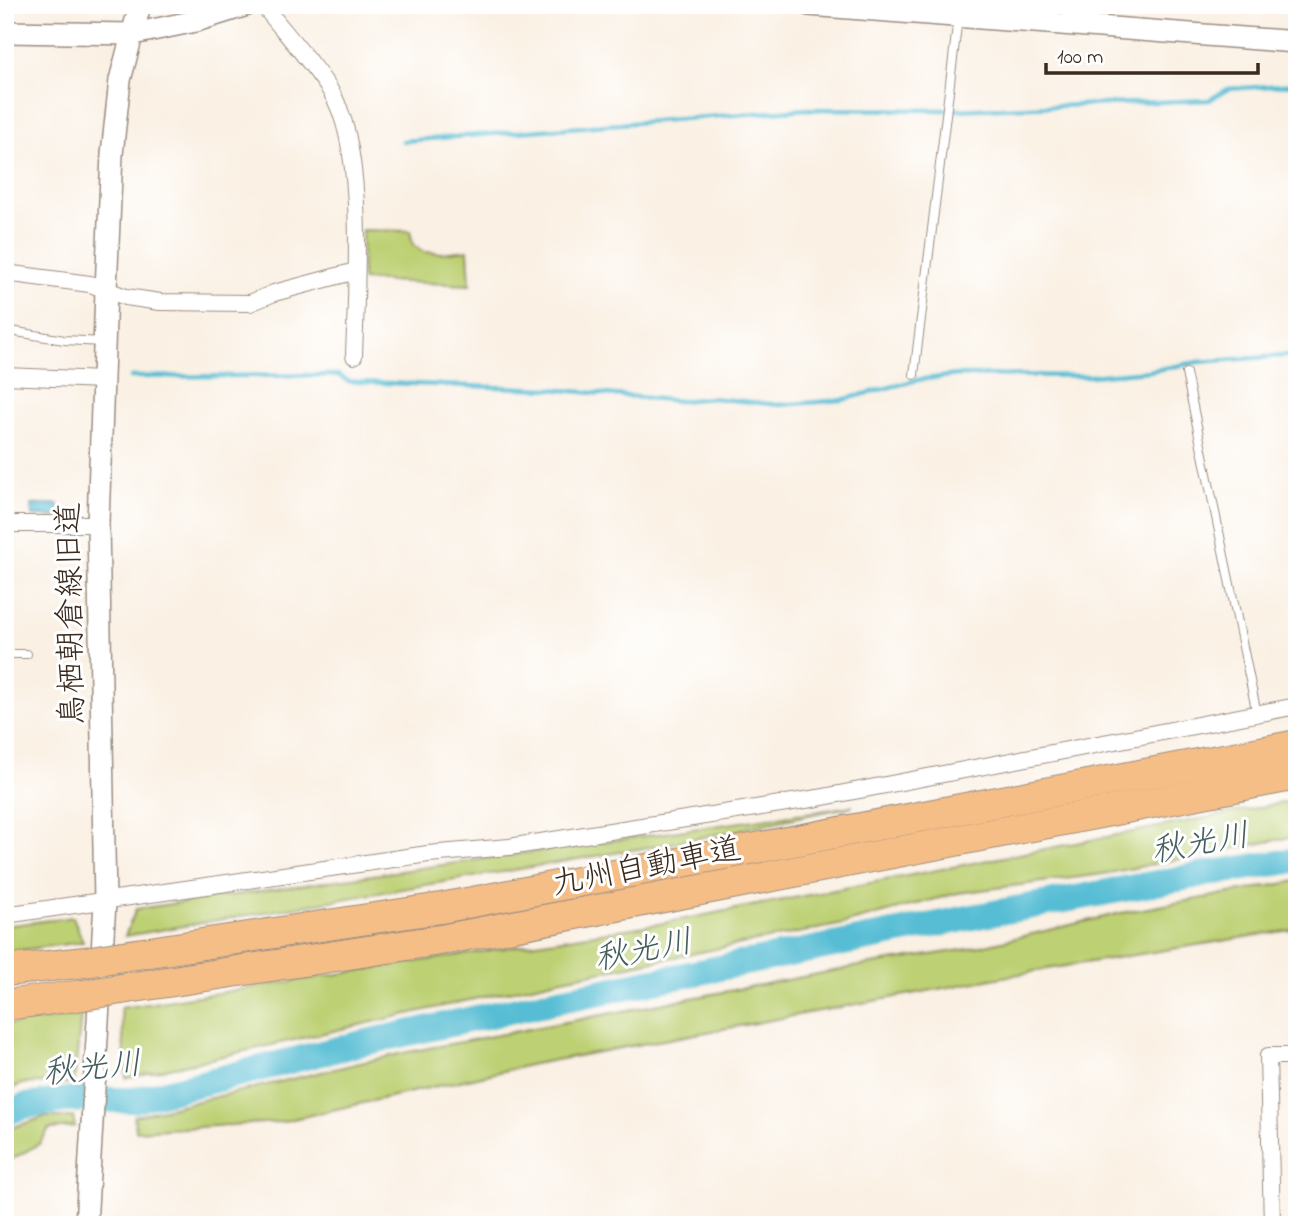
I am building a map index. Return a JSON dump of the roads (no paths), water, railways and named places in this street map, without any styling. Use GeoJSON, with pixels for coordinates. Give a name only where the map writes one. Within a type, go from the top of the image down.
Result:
{"type":"FeatureCollection","features":[{"type":"Feature","properties":{"kind":"highway","name":"九州自動車道"},"geometry":{"type":"LineString","coordinates":[[5,971],[85,962],[441,908],[1297,745]]}},
{"type":"Feature","properties":{"kind":"highway","name":"九州自動車道"},"geometry":{"type":"LineString","coordinates":[[5,1005],[446,939],[1297,775]]}},
{"type":"Feature","properties":{"kind":"street","name":"鳥栖朝倉線旧道"},"geometry":{"type":"LineString","coordinates":[[86,1225],[94,1126],[94,1072],[105,902],[98,524],[112,154],[120,80],[140,5]]}},
{"type":"Feature","properties":{"kind":"street"},"geometry":{"type":"LineString","coordinates":[[262,5],[331,92],[335,103],[356,185],[354,356]]}},
{"type":"Feature","properties":{"kind":"street"},"geometry":{"type":"LineString","coordinates":[[809,5],[1297,42]]}},
{"type":"Feature","properties":{"kind":"street"},"geometry":{"type":"LineString","coordinates":[[5,32],[132,34],[233,7]]}},
{"type":"Feature","properties":{"kind":"street"},"geometry":{"type":"LineString","coordinates":[[5,274],[90,284],[126,297],[160,302],[250,303],[274,293],[356,271]]}},
{"type":"Feature","properties":{"kind":"street"},"geometry":{"type":"LineString","coordinates":[[5,376],[103,380]]}},
{"type":"Feature","properties":{"kind":"street"},"geometry":{"type":"LineString","coordinates":[[5,524],[98,524]]}},
{"type":"Feature","properties":{"kind":"street"},"geometry":{"type":"LineString","coordinates":[[5,915],[428,854],[509,847],[804,800],[1297,706]]}},
{"type":"Feature","properties":{"kind":"street"},"geometry":{"type":"LineString","coordinates":[[1272,1225],[1268,1056],[1297,1056]]}},
{"type":"Feature","properties":{"kind":"lane"},"geometry":{"type":"LineString","coordinates":[[914,375],[958,15]]}},
{"type":"Feature","properties":{"kind":"lane"},"geometry":{"type":"LineString","coordinates":[[5,330],[64,340],[104,342]]}},
{"type":"Feature","properties":{"kind":"lane"},"geometry":{"type":"LineString","coordinates":[[1186,373],[1257,714]]}},
{"type":"Feature","properties":{"kind":"lane"},"geometry":{"type":"LineString","coordinates":[[5,654],[27,654]]}},
{"type":"Feature","properties":{"kind":"water"},"geometry":{"type":"Polygon","coordinates":[[[58,504],[61,510],[58,517],[32,516],[31,505],[58,504]]]}},
{"type":"Feature","properties":{"kind":"waterway"},"geometry":{"type":"LineString","coordinates":[[403,141],[807,109],[952,110],[1209,100],[1228,89],[1297,84]]}},
{"type":"Feature","properties":{"kind":"waterway"},"geometry":{"type":"LineString","coordinates":[[131,377],[338,375],[348,381],[361,382],[551,389],[679,401],[712,398],[780,405],[842,400],[917,380],[957,375],[1090,376],[1149,371],[1198,362],[1297,355]]}},
{"type":"Feature","properties":{"kind":"waterway","name":"秋光川"},"geometry":{"type":"LineString","coordinates":[[5,1113],[25,1106],[66,1100],[134,1100],[358,1044],[550,1002],[978,916],[1205,874],[1297,860]]}}]}
